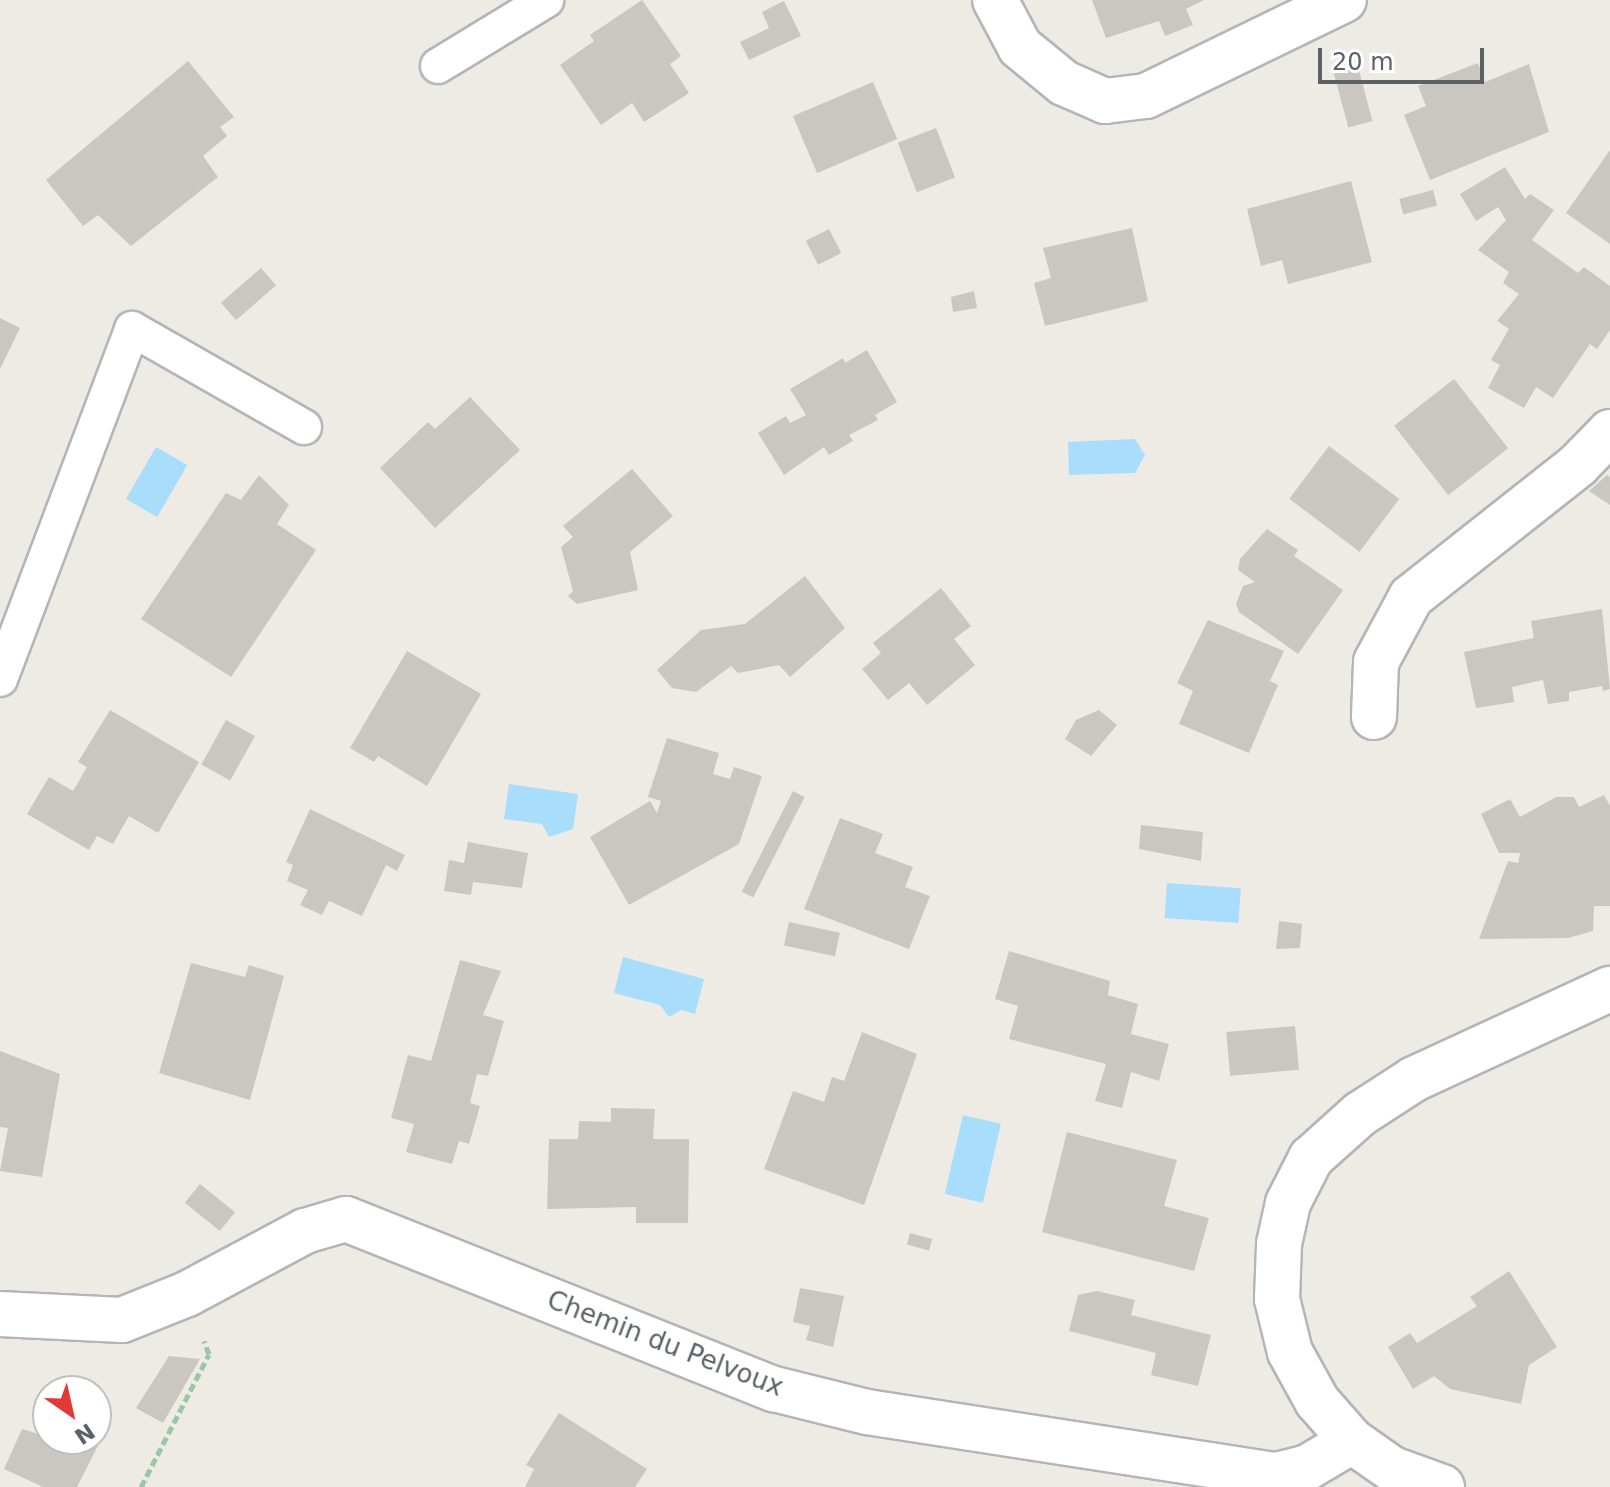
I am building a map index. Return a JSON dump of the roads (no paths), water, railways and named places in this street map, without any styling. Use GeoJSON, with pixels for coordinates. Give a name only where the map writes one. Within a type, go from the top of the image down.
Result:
{"type":"FeatureCollection","features":[{"type":"Feature","properties":{"kind":"street"},"geometry":{"type":"LineString","coordinates":[[995,0],[1020,47],[1064,83],[1105,101],[1146,96],[1344,0]]}},
{"type":"Feature","properties":{"kind":"street"},"geometry":{"type":"LineString","coordinates":[[1374,717],[1376,662],[1411,597],[1578,465],[1610,432]]}},
{"type":"Feature","properties":{"kind":"street"},"geometry":{"type":"LineString","coordinates":[[1442,1487],[1392,1469],[1352,1441],[1317,1401],[1290,1352],[1277,1299],[1279,1244],[1288,1203],[1311,1158],[1360,1114],[1414,1079],[1610,989]]}},
{"type":"Feature","properties":{"kind":"street","name":"Chemin du Pelvoux"},"geometry":{"type":"LineString","coordinates":[[0,1314],[122,1320],[187,1294],[305,1231],[346,1219],[774,1389],[867,1412],[1276,1475],[1308,1467],[1352,1441]]}},
{"type":"Feature","properties":{"kind":"lane"},"geometry":{"type":"LineString","coordinates":[[438,66],[546,0]]}},
{"type":"Feature","properties":{"kind":"lane"},"geometry":{"type":"LineString","coordinates":[[0,679],[132,329],[304,427]]}},
{"type":"Feature","properties":{"kind":"water"},"geometry":{"type":"Polygon","coordinates":[[[1135,439],[1145,455],[1135,473],[1069,475],[1068,442],[1135,439]]]}},
{"type":"Feature","properties":{"kind":"water"},"geometry":{"type":"Polygon","coordinates":[[[156,447],[187,465],[157,517],[126,499],[156,447]]]}},
{"type":"Feature","properties":{"kind":"water"},"geometry":{"type":"Polygon","coordinates":[[[509,784],[578,794],[573,829],[549,837],[542,824],[504,819],[509,784]]]}},
{"type":"Feature","properties":{"kind":"water"},"geometry":{"type":"Polygon","coordinates":[[[1167,883],[1241,888],[1238,923],[1165,918],[1167,883]]]}},
{"type":"Feature","properties":{"kind":"water"},"geometry":{"type":"Polygon","coordinates":[[[623,957],[704,979],[695,1014],[681,1010],[669,1017],[660,1005],[614,993],[623,957]]]}},
{"type":"Feature","properties":{"kind":"water"},"geometry":{"type":"Polygon","coordinates":[[[963,1115],[1001,1124],[983,1203],[945,1194],[963,1115]]]}}]}
